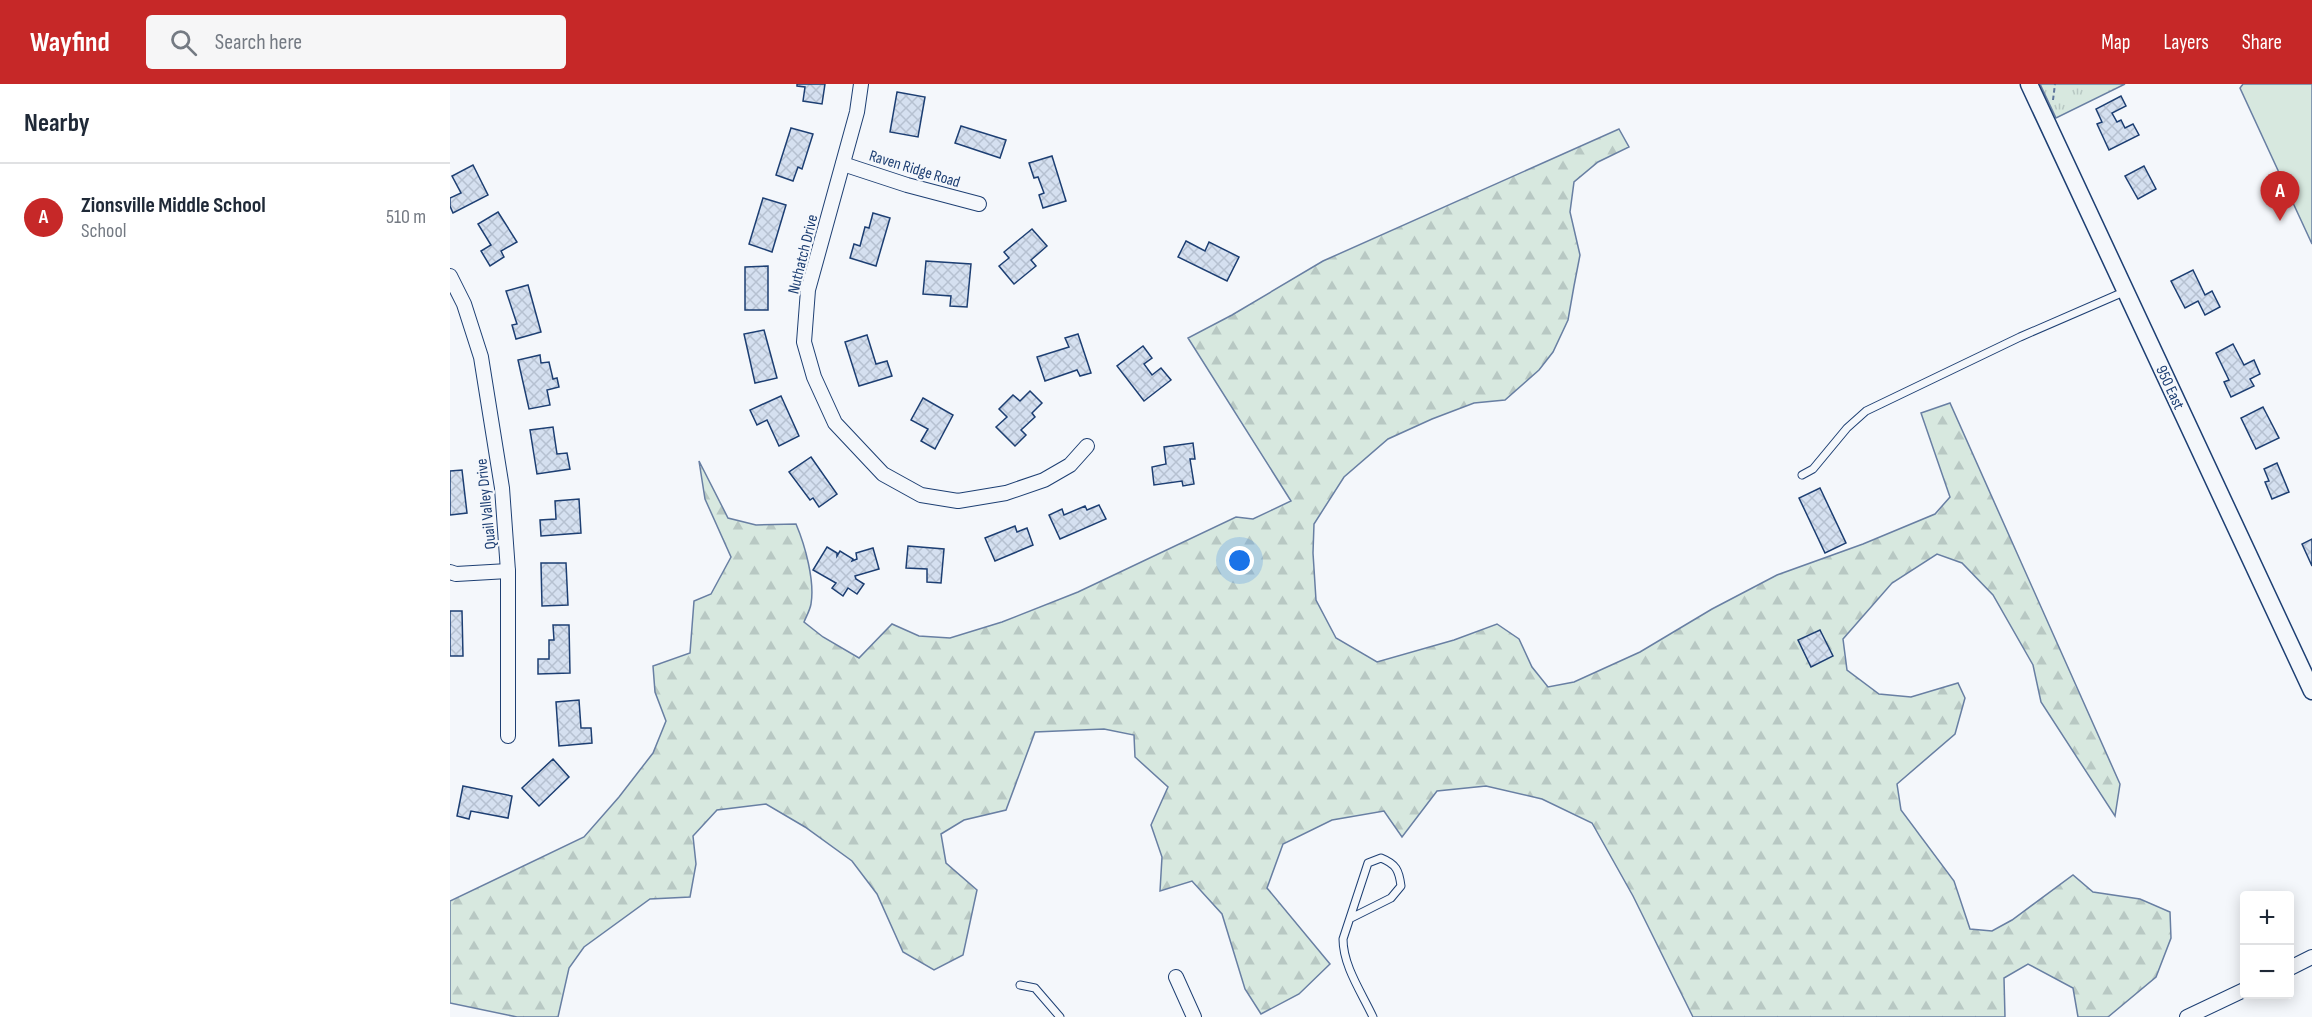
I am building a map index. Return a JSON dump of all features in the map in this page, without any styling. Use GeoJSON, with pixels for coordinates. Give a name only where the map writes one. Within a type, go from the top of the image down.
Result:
{"type":"FeatureCollection","features":[{"type":"Feature","properties":{"kind":"street","name":"Nuthatch Drive"},"geometry":{"type":"LineString","coordinates":[[861,84],[857,112],[808,290],[804,342],[814,377],[835,423],[883,474],[921,495],[958,501],[1006,494],[1044,480],[1070,465],[1087,446]]}},
{"type":"Feature","properties":{"kind":"street","name":"950 East"},"geometry":{"type":"LineString","coordinates":[[2029,84],[2312,691]]}},
{"type":"Feature","properties":{"kind":"street","name":"Raven Ridge Road"},"geometry":{"type":"LineString","coordinates":[[843,164],[979,204]]}},
{"type":"Feature","properties":{"kind":"street","name":"Quail Valley Drive"},"geometry":{"type":"LineString","coordinates":[[450,276],[464,304],[481,357],[502,488],[508,571],[508,736]]}},
{"type":"Feature","properties":{"kind":"street"},"geometry":{"type":"LineString","coordinates":[[450,309],[464,304]]}},
{"type":"Feature","properties":{"kind":"street"},"geometry":{"type":"LineString","coordinates":[[450,572],[456,574],[508,571]]}},
{"type":"Feature","properties":{"kind":"street"},"geometry":{"type":"LineString","coordinates":[[2294,966],[2312,957]]}},
{"type":"Feature","properties":{"kind":"street"},"geometry":{"type":"LineString","coordinates":[[1176,978],[1194,1017]]}},
{"type":"Feature","properties":{"kind":"street"},"geometry":{"type":"LineString","coordinates":[[2187,1017],[2240,992]]}},
{"type":"Feature","properties":{"kind":"lane"},"geometry":{"type":"LineString","coordinates":[[1802,475],[1813,469],[1847,428],[1866,411],[2020,337],[2126,291]]}},
{"type":"Feature","properties":{"kind":"lane"},"geometry":{"type":"LineString","coordinates":[[1351,918],[1391,898],[1401,886],[1400,873],[1394,864],[1381,858],[1368,863],[1343,939],[1343,950],[1373,1017]]}},
{"type":"Feature","properties":{"kind":"lane"},"geometry":{"type":"LineString","coordinates":[[1020,985],[1035,988],[1060,1017]]}},
{"type":"Feature","properties":{"kind":"path"},"geometry":{"type":"LineString","coordinates":[[2049,93],[2053,102],[2055,84]]}},
{"type":"Feature","properties":{"kind":"green space"},"geometry":{"type":"Polygon","coordinates":[[[2040,84],[2125,84],[2056,118],[2040,84]]]}},
{"type":"Feature","properties":{"kind":"green space"},"geometry":{"type":"Polygon","coordinates":[[[2243,84],[2312,84],[2312,244],[2240,88],[2243,84]]]}},
{"type":"Feature","properties":{"kind":"green space"},"geometry":{"type":"Polygon","coordinates":[[[1619,129],[1629,147],[1598,162],[1574,182],[1570,212],[1580,255],[1568,320],[1553,352],[1539,370],[1505,400],[1474,403],[1388,439],[1344,477],[1314,524],[1316,600],[1336,638],[1377,662],[1454,640],[1497,624],[1519,639],[1532,667],[1548,687],[1574,682],[1640,652],[1712,609],[1777,575],[1863,544],[1935,514],[1950,497],[1921,413],[1950,403],[2120,784],[2115,816],[2041,702],[2033,665],[1993,595],[1962,563],[1937,554],[1892,583],[1843,639],[1847,670],[1879,694],[1911,697],[1958,683],[1965,698],[1955,734],[1897,784],[1901,810],[1954,881],[1970,929],[1992,931],[2012,920],[2073,875],[2093,892],[2140,899],[2170,912],[2171,938],[2156,977],[2108,1017],[2078,1017],[2073,988],[2028,964],[2004,978],[2005,1017],[1693,1017],[1633,896],[1592,823],[1542,799],[1486,786],[1437,791],[1402,837],[1384,811],[1332,820],[1283,844],[1267,888],[1330,964],[1299,994],[1261,1014],[1245,989],[1222,914],[1192,881],[1160,891],[1162,857],[1151,825],[1168,787],[1135,757],[1134,735],[1104,729],[1035,732],[1006,810],[964,820],[941,834],[946,863],[977,890],[963,955],[934,970],[903,952],[877,894],[852,861],[805,827],[766,804],[717,810],[693,836],[696,864],[690,897],[650,899],[584,947],[569,968],[558,1017],[517,1017],[450,1003],[450,901],[584,837],[653,753],[666,721],[655,692],[653,666],[690,653],[694,601],[711,594],[731,557],[705,499],[699,461],[728,518],[756,525],[796,524],[806,552],[812,585],[811,604],[804,622],[823,637],[859,658],[892,624],[919,636],[950,638],[1002,622],[1078,592],[1236,517],[1253,519],[1291,501],[1188,338],[1232,315],[1323,261],[1619,129]]]}},
{"type":"Feature","properties":{"kind":"building"},"geometry":{"type":"Polygon","coordinates":[[[797,84],[825,84],[822,104],[803,101],[805,87],[797,86],[797,84]]]}},
{"type":"Feature","properties":{"kind":"building"},"geometry":{"type":"Polygon","coordinates":[[[897,92],[925,97],[918,137],[890,132],[897,92]]]}},
{"type":"Feature","properties":{"kind":"building"},"geometry":{"type":"Polygon","coordinates":[[[2121,96],[2126,106],[2112,113],[2117,122],[2121,120],[2125,128],[2133,124],[2139,135],[2109,150],[2097,124],[2102,122],[2096,109],[2121,96]]]}},
{"type":"Feature","properties":{"kind":"building"},"geometry":{"type":"Polygon","coordinates":[[[961,126],[1006,140],[1000,158],[955,143],[961,126]]]}},
{"type":"Feature","properties":{"kind":"building"},"geometry":{"type":"Polygon","coordinates":[[[791,128],[813,134],[802,169],[798,167],[793,181],[776,175],[791,128]]]}},
{"type":"Feature","properties":{"kind":"building"},"geometry":{"type":"Polygon","coordinates":[[[1052,156],[1066,201],[1043,208],[1039,195],[1044,193],[1038,177],[1034,178],[1029,163],[1052,156]]]}},
{"type":"Feature","properties":{"kind":"building"},"geometry":{"type":"Polygon","coordinates":[[[473,165],[488,195],[453,213],[450,198],[461,193],[452,176],[473,165]]]}},
{"type":"Feature","properties":{"kind":"building"},"geometry":{"type":"Polygon","coordinates":[[[2144,166],[2156,189],[2138,199],[2125,176],[2144,166]]]}},
{"type":"Feature","properties":{"kind":"building"},"geometry":{"type":"Polygon","coordinates":[[[763,198],[786,205],[772,252],[749,244],[763,198]]]}},
{"type":"Feature","properties":{"kind":"building"},"geometry":{"type":"Polygon","coordinates":[[[498,212],[517,242],[501,251],[504,257],[490,266],[481,251],[491,245],[478,224],[498,212]]]}},
{"type":"Feature","properties":{"kind":"building"},"geometry":{"type":"Polygon","coordinates":[[[873,213],[890,218],[876,266],[850,258],[854,244],[860,246],[865,227],[869,228],[873,213]]]}},
{"type":"Feature","properties":{"kind":"building"},"geometry":{"type":"Polygon","coordinates":[[[1032,229],[1047,246],[1031,260],[1036,266],[1014,284],[999,266],[1009,258],[1004,252],[1032,229]]]}},
{"type":"Feature","properties":{"kind":"building"},"geometry":{"type":"Polygon","coordinates":[[[1186,241],[1205,251],[1209,242],[1239,257],[1227,281],[1178,257],[1186,241]]]}},
{"type":"Feature","properties":{"kind":"building"},"geometry":{"type":"Polygon","coordinates":[[[926,261],[971,264],[967,307],[950,306],[951,296],[923,294],[926,261]]]}},
{"type":"Feature","properties":{"kind":"building"},"geometry":{"type":"Polygon","coordinates":[[[768,266],[768,310],[745,310],[745,267],[768,266]]]}},
{"type":"Feature","properties":{"kind":"building"},"geometry":{"type":"Polygon","coordinates":[[[2193,270],[2205,295],[2212,291],[2220,307],[2205,315],[2198,301],[2185,308],[2171,281],[2193,270]]]}},
{"type":"Feature","properties":{"kind":"building"},"geometry":{"type":"Polygon","coordinates":[[[528,285],[541,332],[516,339],[512,325],[517,324],[506,291],[528,285]]]}},
{"type":"Feature","properties":{"kind":"building"},"geometry":{"type":"Polygon","coordinates":[[[764,330],[777,378],[755,383],[744,334],[764,330]]]}},
{"type":"Feature","properties":{"kind":"building"},"geometry":{"type":"Polygon","coordinates":[[[1078,334],[1091,373],[1080,376],[1077,370],[1045,381],[1037,357],[1069,347],[1065,338],[1078,334]]]}},
{"type":"Feature","properties":{"kind":"building"},"geometry":{"type":"Polygon","coordinates":[[[867,335],[876,364],[887,361],[892,376],[859,386],[845,342],[867,335]]]}},
{"type":"Feature","properties":{"kind":"building"},"geometry":{"type":"Polygon","coordinates":[[[2233,344],[2244,365],[2254,360],[2260,374],[2250,379],[2254,386],[2231,397],[2224,382],[2229,380],[2216,353],[2233,344]]]}},
{"type":"Feature","properties":{"kind":"building"},"geometry":{"type":"Polygon","coordinates":[[[1143,346],[1152,358],[1144,364],[1152,375],[1161,368],[1171,380],[1144,401],[1117,366],[1143,346]]]}},
{"type":"Feature","properties":{"kind":"building"},"geometry":{"type":"Polygon","coordinates":[[[540,355],[541,363],[549,362],[553,379],[557,378],[559,387],[547,390],[550,405],[529,409],[518,360],[540,355]]]}},
{"type":"Feature","properties":{"kind":"building"},"geometry":{"type":"Polygon","coordinates":[[[1030,391],[1042,403],[1032,413],[1035,417],[1021,430],[1026,435],[1015,446],[996,427],[1007,417],[999,409],[1013,395],[1020,401],[1030,391]]]}},
{"type":"Feature","properties":{"kind":"building"},"geometry":{"type":"Polygon","coordinates":[[[781,396],[799,436],[779,446],[767,420],[757,425],[750,410],[781,396]]]}},
{"type":"Feature","properties":{"kind":"building"},"geometry":{"type":"Polygon","coordinates":[[[923,398],[953,415],[935,449],[921,441],[928,429],[911,420],[923,398]]]}},
{"type":"Feature","properties":{"kind":"building"},"geometry":{"type":"Polygon","coordinates":[[[2263,407],[2279,438],[2256,449],[2241,418],[2263,407]]]}},
{"type":"Feature","properties":{"kind":"building"},"geometry":{"type":"Polygon","coordinates":[[[553,427],[557,454],[567,453],[570,469],[537,474],[530,430],[553,427]]]}},
{"type":"Feature","properties":{"kind":"building"},"geometry":{"type":"Polygon","coordinates":[[[1193,443],[1195,459],[1190,459],[1194,484],[1183,486],[1182,481],[1154,485],[1152,467],[1166,464],[1164,447],[1193,443]]]}},
{"type":"Feature","properties":{"kind":"building"},"geometry":{"type":"Polygon","coordinates":[[[811,457],[837,494],[819,507],[813,498],[810,500],[789,472],[811,457]]]}},
{"type":"Feature","properties":{"kind":"building"},"geometry":{"type":"Polygon","coordinates":[[[2277,463],[2289,492],[2272,499],[2265,482],[2269,481],[2264,469],[2277,463]]]}},
{"type":"Feature","properties":{"kind":"building"},"geometry":{"type":"Polygon","coordinates":[[[462,470],[467,513],[450,515],[450,471],[462,470]]]}},
{"type":"Feature","properties":{"kind":"building"},"geometry":{"type":"Polygon","coordinates":[[[1820,488],[1846,543],[1825,553],[1799,498],[1820,488]]]}},
{"type":"Feature","properties":{"kind":"building"},"geometry":{"type":"Polygon","coordinates":[[[579,499],[581,533],[541,536],[540,520],[556,519],[555,501],[579,499]]]}},
{"type":"Feature","properties":{"kind":"building"},"geometry":{"type":"Polygon","coordinates":[[[1099,505],[1106,519],[1060,539],[1049,515],[1062,509],[1064,515],[1085,506],[1087,510],[1099,505]]]}},
{"type":"Feature","properties":{"kind":"building"},"geometry":{"type":"Polygon","coordinates":[[[1015,526],[1017,532],[1027,528],[1033,545],[995,561],[985,538],[1015,526]]]}},
{"type":"Feature","properties":{"kind":"building"},"geometry":{"type":"Polygon","coordinates":[[[2312,539],[2312,566],[2302,544],[2312,539]]]}},
{"type":"Feature","properties":{"kind":"building"},"geometry":{"type":"Polygon","coordinates":[[[908,546],[944,549],[941,583],[927,582],[927,569],[906,568],[908,546]]]}},
{"type":"Feature","properties":{"kind":"building"},"geometry":{"type":"Polygon","coordinates":[[[827,547],[837,553],[837,556],[840,551],[853,559],[852,561],[857,559],[856,553],[873,548],[879,569],[855,576],[864,584],[857,594],[848,588],[843,596],[832,588],[836,583],[813,570],[827,547]]]}},
{"type":"Feature","properties":{"kind":"building"},"geometry":{"type":"Polygon","coordinates":[[[541,563],[566,563],[568,605],[542,606],[541,563]]]}},
{"type":"Feature","properties":{"kind":"building"},"geometry":{"type":"Polygon","coordinates":[[[450,611],[462,611],[463,656],[450,656],[450,611]]]}},
{"type":"Feature","properties":{"kind":"building"},"geometry":{"type":"Polygon","coordinates":[[[553,625],[569,625],[570,673],[538,674],[538,659],[549,659],[549,640],[554,640],[553,625]]]}},
{"type":"Feature","properties":{"kind":"building"},"geometry":{"type":"Polygon","coordinates":[[[1820,630],[1833,656],[1811,667],[1798,640],[1820,630]]]}},
{"type":"Feature","properties":{"kind":"building"},"geometry":{"type":"Polygon","coordinates":[[[579,700],[581,728],[591,728],[592,743],[559,746],[556,702],[579,700]]]}},
{"type":"Feature","properties":{"kind":"building"},"geometry":{"type":"Polygon","coordinates":[[[553,759],[569,777],[539,806],[522,788],[553,759]]]}},
{"type":"Feature","properties":{"kind":"building"},"geometry":{"type":"Polygon","coordinates":[[[463,786],[512,796],[508,818],[471,811],[469,819],[457,816],[463,786]]]}},
{"type":"Feature","properties":{"kind":"place","name":"Zionsville Middle School"},"geometry":{"type":"Point","coordinates":[2280,221]}}]}
